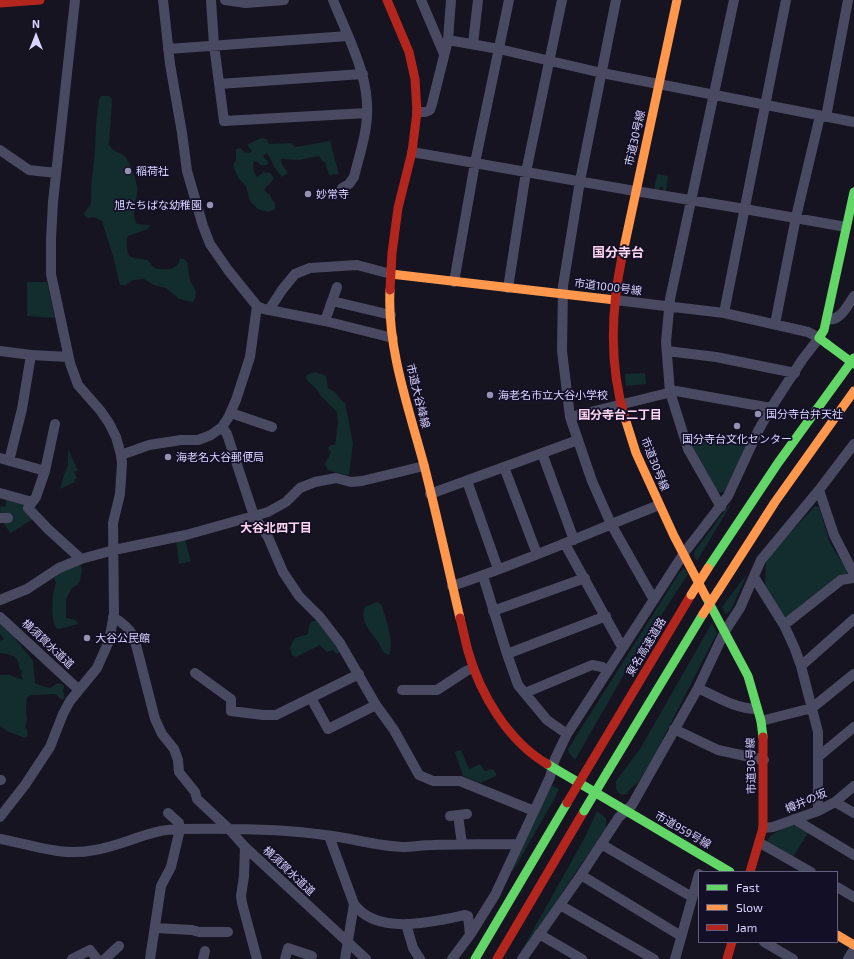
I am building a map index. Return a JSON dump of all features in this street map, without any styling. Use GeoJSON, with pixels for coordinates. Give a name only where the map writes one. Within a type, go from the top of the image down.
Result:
{"type":"FeatureCollection","features":[{"type":"Feature","properties":{"kind":"main road"},"geometry":{"type":"LineString","coordinates":[[0,3],[40,0]]}},
{"type":"Feature","properties":{"kind":"main road","name":"市道大谷峰線"},"geometry":{"type":"LineString","coordinates":[[387,0],[409,52],[415,79],[417,112],[412,152],[395,227],[391,274],[391,315],[393,338],[401,383],[424,466],[473,668],[497,716],[514,737],[537,758],[552,768]]}},
{"type":"Feature","properties":{"kind":"main road","name":"市道30号線"},"geometry":{"type":"LineString","coordinates":[[677,0],[620,267],[615,300],[614,348],[616,377],[621,404],[636,453],[659,504],[748,676],[761,722],[764,760],[763,828],[760,843],[750,871]]}},
{"type":"Feature","properties":{"kind":"main road"},"geometry":{"type":"LineString","coordinates":[[854,192],[824,330],[823,341],[854,364]]}},
{"type":"Feature","properties":{"kind":"main road","name":"市道1000号線"},"geometry":{"type":"LineString","coordinates":[[391,274],[615,300]]}},
{"type":"Feature","properties":{"kind":"main road","name":"東名高速道路"},"geometry":{"type":"LineString","coordinates":[[475,959],[708,568],[774,470],[854,358]]}},
{"type":"Feature","properties":{"kind":"main road"},"geometry":{"type":"LineString","coordinates":[[497,959],[703,614],[775,502],[854,391]]}},
{"type":"Feature","properties":{"kind":"main road","name":"市道959号線"},"geometry":{"type":"LineString","coordinates":[[552,768],[728,871]]}},
{"type":"Feature","properties":{"kind":"main road"},"geometry":{"type":"LineString","coordinates":[[838,936],[854,945]]}},
{"type":"Feature","properties":{"kind":"main road"},"geometry":{"type":"LineString","coordinates":[[727,959],[732,943]]}},
{"type":"Feature","properties":{"kind":"street"},"geometry":{"type":"LineString","coordinates":[[0,817],[50,747],[63,714],[102,660],[109,641],[114,617],[114,523],[120,494],[122,463],[121,455],[116,437],[109,423],[100,410],[78,385],[68,357],[51,274],[51,239],[56,173],[75,0]]}},
{"type":"Feature","properties":{"kind":"street"},"geometry":{"type":"LineString","coordinates":[[163,0],[168,49],[187,171],[203,226],[210,244],[217,255],[257,306],[393,338]]}},
{"type":"Feature","properties":{"kind":"street"},"geometry":{"type":"LineString","coordinates":[[211,0],[214,45],[224,121],[367,113]]}},
{"type":"Feature","properties":{"kind":"street"},"geometry":{"type":"LineString","coordinates":[[225,0],[246,2],[284,0]]}},
{"type":"Feature","properties":{"kind":"street"},"geometry":{"type":"LineString","coordinates":[[333,0],[362,74],[367,96],[367,125],[354,177],[349,184],[342,188]]}},
{"type":"Feature","properties":{"kind":"street"},"geometry":{"type":"LineString","coordinates":[[421,0],[444,54]]}},
{"type":"Feature","properties":{"kind":"street"},"geometry":{"type":"LineString","coordinates":[[417,112],[425,112],[430,110],[448,40],[451,0]]}},
{"type":"Feature","properties":{"kind":"street"},"geometry":{"type":"LineString","coordinates":[[473,44],[478,0]]}},
{"type":"Feature","properties":{"kind":"street"},"geometry":{"type":"LineString","coordinates":[[454,282],[509,0]]}},
{"type":"Feature","properties":{"kind":"street"},"geometry":{"type":"LineString","coordinates":[[508,288],[526,172],[562,0]]}},
{"type":"Feature","properties":{"kind":"street"},"geometry":{"type":"LineString","coordinates":[[616,0],[580,181],[562,294],[562,351],[570,417],[592,481],[611,524],[654,600]]}},
{"type":"Feature","properties":{"kind":"street"},"geometry":{"type":"LineString","coordinates":[[720,507],[688,449],[670,392],[667,351],[669,306],[734,0]]}},
{"type":"Feature","properties":{"kind":"street"},"geometry":{"type":"LineString","coordinates":[[724,313],[786,0]]}},
{"type":"Feature","properties":{"kind":"street"},"geometry":{"type":"LineString","coordinates":[[775,324],[796,217],[823,116],[848,0]]}},
{"type":"Feature","properties":{"kind":"street"},"geometry":{"type":"LineString","coordinates":[[168,49],[348,36]]}},
{"type":"Feature","properties":{"kind":"street"},"geometry":{"type":"LineString","coordinates":[[448,40],[499,49],[602,73],[854,122]]}},
{"type":"Feature","properties":{"kind":"street"},"geometry":{"type":"LineString","coordinates":[[219,84],[362,74]]}},
{"type":"Feature","properties":{"kind":"street"},"geometry":{"type":"LineString","coordinates":[[0,150],[29,170],[56,173]]}},
{"type":"Feature","properties":{"kind":"street"},"geometry":{"type":"LineString","coordinates":[[412,152],[744,208],[846,227]]}},
{"type":"Feature","properties":{"kind":"street"},"geometry":{"type":"LineString","coordinates":[[269,310],[295,274],[310,268],[357,265],[391,274]]}},
{"type":"Feature","properties":{"kind":"street"},"geometry":{"type":"LineString","coordinates":[[325,321],[338,287]]}},
{"type":"Feature","properties":{"kind":"street"},"geometry":{"type":"LineString","coordinates":[[827,319],[832,320],[837,318],[854,296]]}},
{"type":"Feature","properties":{"kind":"street","name":"市道1000号線"},"geometry":{"type":"LineString","coordinates":[[615,300],[724,313],[808,332],[823,341]]}},
{"type":"Feature","properties":{"kind":"street"},"geometry":{"type":"LineString","coordinates":[[332,301],[391,315]]}},
{"type":"Feature","properties":{"kind":"street"},"geometry":{"type":"LineString","coordinates":[[121,455],[149,446],[181,440],[198,440],[212,435],[222,427],[231,413],[250,357],[257,306]]}},
{"type":"Feature","properties":{"kind":"street"},"geometry":{"type":"LineString","coordinates":[[452,959],[470,935],[494,895],[550,777],[559,748],[567,734],[684,553],[728,496],[771,408],[802,360],[823,341]]}},
{"type":"Feature","properties":{"kind":"street"},"geometry":{"type":"LineString","coordinates":[[0,351],[31,355],[68,357]]}},
{"type":"Feature","properties":{"kind":"street"},"geometry":{"type":"LineString","coordinates":[[667,351],[716,356],[795,373]]}},
{"type":"Feature","properties":{"kind":"street"},"geometry":{"type":"LineString","coordinates":[[31,355],[22,409],[5,459],[45,471]]}},
{"type":"Feature","properties":{"kind":"street"},"geometry":{"type":"LineString","coordinates":[[570,417],[676,391],[771,408]]}},
{"type":"Feature","properties":{"kind":"street"},"geometry":{"type":"LineString","coordinates":[[231,413],[272,427]]}},
{"type":"Feature","properties":{"kind":"street"},"geometry":{"type":"LineString","coordinates":[[55,424],[45,471],[36,497],[28,508],[81,559]]}},
{"type":"Feature","properties":{"kind":"street"},"geometry":{"type":"LineString","coordinates":[[222,427],[227,434],[254,516],[268,537],[283,572],[299,596],[328,626],[359,674],[376,705],[394,730],[419,775],[433,781],[460,780],[534,811]]}},
{"type":"Feature","properties":{"kind":"street"},"geometry":{"type":"LineString","coordinates":[[430,494],[578,440]]}},
{"type":"Feature","properties":{"kind":"street"},"geometry":{"type":"LineString","coordinates":[[522,959],[581,875],[619,817],[632,805],[698,688],[725,631],[740,608],[761,560],[854,445]]}},
{"type":"Feature","properties":{"kind":"street"},"geometry":{"type":"LineString","coordinates":[[542,453],[569,542],[585,578],[622,647]]}},
{"type":"Feature","properties":{"kind":"street"},"geometry":{"type":"LineString","coordinates":[[0,600],[27,589],[59,568],[81,559],[114,550],[186,535],[268,512],[286,502],[300,488],[315,482],[336,478],[351,482],[362,481],[424,466]]}},
{"type":"Feature","properties":{"kind":"street"},"geometry":{"type":"LineString","coordinates":[[504,466],[537,554]]}},
{"type":"Feature","properties":{"kind":"street"},"geometry":{"type":"LineString","coordinates":[[467,481],[498,570]]}},
{"type":"Feature","properties":{"kind":"street"},"geometry":{"type":"LineString","coordinates":[[819,490],[834,535],[854,574]]}},
{"type":"Feature","properties":{"kind":"street"},"geometry":{"type":"LineString","coordinates":[[0,493],[32,502]]}},
{"type":"Feature","properties":{"kind":"street"},"geometry":{"type":"LineString","coordinates":[[452,586],[483,576],[569,542],[659,504]]}},
{"type":"Feature","properties":{"kind":"street"},"geometry":{"type":"LineString","coordinates":[[483,576],[518,685],[547,720],[567,734]]}},
{"type":"Feature","properties":{"kind":"street"},"geometry":{"type":"LineString","coordinates":[[754,577],[784,624],[796,649],[801,666],[818,732],[818,811]]}},
{"type":"Feature","properties":{"kind":"street"},"geometry":{"type":"LineString","coordinates":[[493,611],[585,578]]}},
{"type":"Feature","properties":{"kind":"street"},"geometry":{"type":"LineString","coordinates":[[784,624],[841,580],[854,578]]}},
{"type":"Feature","properties":{"kind":"street"},"geometry":{"type":"LineString","coordinates":[[507,654],[606,616]]}},
{"type":"Feature","properties":{"kind":"street","name":"横須賀水道道"},"geometry":{"type":"LineString","coordinates":[[0,617],[79,690]]}},
{"type":"Feature","properties":{"kind":"street","name":"横須賀水道道"},"geometry":{"type":"LineString","coordinates":[[114,617],[121,621],[134,637],[155,719],[162,734],[174,749],[178,760],[179,772],[195,792],[197,799],[229,829],[245,847],[366,959]]}},
{"type":"Feature","properties":{"kind":"street"},"geometry":{"type":"LineString","coordinates":[[801,666],[854,619]]}},
{"type":"Feature","properties":{"kind":"street"},"geometry":{"type":"LineString","coordinates":[[525,692],[592,664],[602,667],[608,671]]}},
{"type":"Feature","properties":{"kind":"street"},"geometry":{"type":"LineString","coordinates":[[402,690],[437,690],[473,668]]}},
{"type":"Feature","properties":{"kind":"street"},"geometry":{"type":"LineString","coordinates":[[195,673],[231,699],[231,711],[263,715],[276,715],[359,674]]}},
{"type":"Feature","properties":{"kind":"street"},"geometry":{"type":"LineString","coordinates":[[761,722],[812,708],[854,674]]}},
{"type":"Feature","properties":{"kind":"street"},"geometry":{"type":"LineString","coordinates":[[698,688],[731,704],[757,709]]}},
{"type":"Feature","properties":{"kind":"street"},"geometry":{"type":"LineString","coordinates":[[311,698],[328,729],[376,705]]}},
{"type":"Feature","properties":{"kind":"street"},"geometry":{"type":"LineString","coordinates":[[818,757],[854,727]]}},
{"type":"Feature","properties":{"kind":"street"},"geometry":{"type":"LineString","coordinates":[[674,729],[718,750],[764,760]]}},
{"type":"Feature","properties":{"kind":"street","name":"樽井の坂"},"geometry":{"type":"LineString","coordinates":[[763,828],[774,827],[818,811],[835,802],[854,786]]}},
{"type":"Feature","properties":{"kind":"street"},"geometry":{"type":"LineString","coordinates":[[835,802],[854,813]]}},
{"type":"Feature","properties":{"kind":"street"},"geometry":{"type":"LineString","coordinates":[[150,959],[156,928],[161,886],[171,867],[180,829],[179,823],[168,813]]}},
{"type":"Feature","properties":{"kind":"street"},"geometry":{"type":"LineString","coordinates":[[458,815],[462,844]]}},
{"type":"Feature","properties":{"kind":"street"},"geometry":{"type":"LineString","coordinates":[[794,819],[854,855]]}},
{"type":"Feature","properties":{"kind":"street"},"geometry":{"type":"LineString","coordinates":[[0,839],[63,853],[95,850],[156,831],[180,829],[270,830],[329,836],[404,847],[462,844],[518,844]]}},
{"type":"Feature","properties":{"kind":"street"},"geometry":{"type":"LineString","coordinates":[[329,836],[354,904],[358,911],[365,916],[386,922],[421,924],[465,915],[468,916],[470,935]]}},
{"type":"Feature","properties":{"kind":"street"},"geometry":{"type":"LineString","coordinates":[[760,843],[809,871]]}},
{"type":"Feature","properties":{"kind":"street"},"geometry":{"type":"LineString","coordinates":[[601,844],[692,898]]}},
{"type":"Feature","properties":{"kind":"street"},"geometry":{"type":"LineString","coordinates":[[245,847],[241,896],[257,959]]}},
{"type":"Feature","properties":{"kind":"street"},"geometry":{"type":"LineString","coordinates":[[700,871],[704,857]]}},
{"type":"Feature","properties":{"kind":"street"},"geometry":{"type":"LineString","coordinates":[[581,875],[681,936]]}},
{"type":"Feature","properties":{"kind":"street"},"geometry":{"type":"LineString","coordinates":[[675,959],[698,877]]}},
{"type":"Feature","properties":{"kind":"street"},"geometry":{"type":"LineString","coordinates":[[838,888],[854,897]]}},
{"type":"Feature","properties":{"kind":"street"},"geometry":{"type":"LineString","coordinates":[[345,959],[354,904]]}},
{"type":"Feature","properties":{"kind":"street"},"geometry":{"type":"LineString","coordinates":[[560,905],[654,959]]}},
{"type":"Feature","properties":{"kind":"street"},"geometry":{"type":"LineString","coordinates":[[406,924],[413,948],[420,959]]}},
{"type":"Feature","properties":{"kind":"street"},"geometry":{"type":"LineString","coordinates":[[156,928],[192,930],[199,932],[228,932]]}},
{"type":"Feature","properties":{"kind":"street"},"geometry":{"type":"LineString","coordinates":[[539,934],[582,959]]}},
{"type":"Feature","properties":{"kind":"street"},"geometry":{"type":"LineString","coordinates":[[766,943],[793,959]]}},
{"type":"Feature","properties":{"kind":"street"},"geometry":{"type":"LineString","coordinates":[[105,959],[119,946]]}},
{"type":"Feature","properties":{"kind":"street"},"geometry":{"type":"LineString","coordinates":[[285,959],[288,948],[312,956]]}},
{"type":"Feature","properties":{"kind":"street"},"geometry":{"type":"LineString","coordinates":[[848,959],[854,949]]}},
{"type":"Feature","properties":{"kind":"street"},"geometry":{"type":"LineString","coordinates":[[72,959],[90,950],[97,959]]}},
{"type":"Feature","properties":{"kind":"green space"},"geometry":{"type":"Polygon","coordinates":[[[101,96],[109,96],[112,99],[110,147],[126,157],[135,179],[137,192],[134,210],[135,219],[137,224],[150,225],[148,229],[128,236],[126,244],[129,256],[148,260],[153,267],[159,269],[173,268],[178,264],[180,258],[184,259],[187,262],[190,280],[196,292],[195,299],[192,302],[179,299],[166,288],[154,285],[144,279],[133,280],[126,285],[120,285],[102,221],[94,217],[88,218],[85,216],[84,213],[91,204],[96,124],[99,99],[101,96]]]}},
{"type":"Feature","properties":{"kind":"green space"},"geometry":{"type":"Polygon","coordinates":[[[261,138],[267,139],[269,144],[291,143],[295,147],[330,141],[339,174],[329,175],[325,162],[323,162],[319,156],[299,160],[281,159],[282,164],[288,173],[282,177],[274,167],[267,153],[263,156],[268,162],[267,165],[260,165],[255,161],[253,163],[254,172],[257,177],[264,172],[270,173],[274,178],[264,190],[270,195],[275,203],[275,209],[269,212],[258,209],[250,201],[246,186],[239,179],[233,166],[236,160],[236,149],[240,148],[244,152],[250,153],[252,151],[247,145],[261,138]]]}},
{"type":"Feature","properties":{"kind":"green space"},"geometry":{"type":"Polygon","coordinates":[[[657,174],[668,176],[666,192],[663,191],[663,187],[660,187],[659,190],[654,190],[657,174]]]}},
{"type":"Feature","properties":{"kind":"green space"},"geometry":{"type":"Polygon","coordinates":[[[27,282],[47,282],[55,318],[27,316],[27,282]]]}},
{"type":"Feature","properties":{"kind":"green space"},"geometry":{"type":"Polygon","coordinates":[[[315,372],[326,376],[328,388],[336,393],[345,403],[353,443],[349,475],[328,470],[325,464],[331,452],[328,448],[330,445],[335,445],[338,422],[337,412],[306,378],[307,375],[315,372]]]}},
{"type":"Feature","properties":{"kind":"green space"},"geometry":{"type":"Polygon","coordinates":[[[645,373],[646,384],[626,386],[625,374],[645,373]]]}},
{"type":"Feature","properties":{"kind":"green space"},"geometry":{"type":"Polygon","coordinates":[[[688,438],[748,444],[724,492],[715,492],[688,438]]]}},
{"type":"Feature","properties":{"kind":"green space"},"geometry":{"type":"Polygon","coordinates":[[[68,449],[78,471],[74,472],[77,478],[74,480],[75,482],[60,489],[68,465],[68,449]]]}},
{"type":"Feature","properties":{"kind":"green space"},"geometry":{"type":"Polygon","coordinates":[[[7,498],[23,502],[24,507],[33,519],[11,533],[4,524],[0,510],[0,506],[5,507],[7,498]]]}},
{"type":"Feature","properties":{"kind":"green space"},"geometry":{"type":"Polygon","coordinates":[[[729,505],[730,506],[697,561],[694,556],[694,552],[729,505]]]}},
{"type":"Feature","properties":{"kind":"green space"},"geometry":{"type":"Polygon","coordinates":[[[815,506],[819,507],[830,543],[848,572],[846,576],[786,618],[782,616],[765,588],[766,559],[815,506]]]}},
{"type":"Feature","properties":{"kind":"green space"},"geometry":{"type":"Polygon","coordinates":[[[184,537],[191,561],[179,564],[176,539],[184,537]]]}},
{"type":"Feature","properties":{"kind":"green space"},"geometry":{"type":"Polygon","coordinates":[[[76,563],[81,566],[82,570],[80,581],[72,588],[66,599],[66,618],[76,620],[78,624],[57,629],[53,619],[53,593],[56,583],[54,578],[63,570],[76,563]]]}},
{"type":"Feature","properties":{"kind":"green space"},"geometry":{"type":"Polygon","coordinates":[[[684,568],[688,574],[630,664],[575,760],[569,753],[568,749],[679,573],[684,568]]]}},
{"type":"Feature","properties":{"kind":"green space"},"geometry":{"type":"Polygon","coordinates":[[[748,572],[731,610],[726,614],[722,607],[748,572]]]}},
{"type":"Feature","properties":{"kind":"green space"},"geometry":{"type":"Polygon","coordinates":[[[377,602],[381,604],[389,630],[391,650],[389,655],[384,653],[365,622],[365,607],[377,602]]]}},
{"type":"Feature","properties":{"kind":"green space"},"geometry":{"type":"Polygon","coordinates":[[[0,619],[33,661],[35,683],[50,688],[58,683],[64,685],[63,691],[65,697],[63,699],[60,699],[57,695],[53,694],[32,695],[27,697],[27,718],[25,728],[28,736],[25,738],[9,732],[0,726],[0,675],[10,675],[23,680],[21,675],[22,671],[17,659],[10,655],[0,653],[0,641],[4,639],[0,634],[0,619]]]}},
{"type":"Feature","properties":{"kind":"green space"},"geometry":{"type":"Polygon","coordinates":[[[316,620],[342,651],[336,654],[333,650],[327,652],[320,645],[296,657],[292,655],[290,648],[293,641],[298,637],[308,634],[311,622],[316,620]]]}},
{"type":"Feature","properties":{"kind":"green space"},"geometry":{"type":"Polygon","coordinates":[[[712,623],[717,633],[654,756],[638,783],[631,788],[627,794],[624,795],[617,792],[616,781],[640,749],[712,623]]]}},
{"type":"Feature","properties":{"kind":"green space"},"geometry":{"type":"Polygon","coordinates":[[[461,750],[469,769],[480,764],[485,771],[493,769],[496,776],[480,783],[463,776],[455,752],[461,750]]]}},
{"type":"Feature","properties":{"kind":"green space"},"geometry":{"type":"Polygon","coordinates":[[[553,786],[559,789],[555,798],[513,871],[510,869],[550,787],[553,786]]]}},
{"type":"Feature","properties":{"kind":"green space"},"geometry":{"type":"Polygon","coordinates":[[[597,811],[606,818],[606,828],[518,957],[584,839],[597,811]]]}},
{"type":"Feature","properties":{"kind":"green space"},"geometry":{"type":"Polygon","coordinates":[[[791,825],[797,826],[808,833],[793,857],[767,842],[771,836],[791,825]]]}},
{"type":"Feature","properties":{"kind":"traffic: fast"},"geometry":{"type":"LineString","coordinates":[[827,344],[819,338],[824,330],[854,192]]}},
{"type":"Feature","properties":{"kind":"traffic: fast"},"geometry":{"type":"LineString","coordinates":[[827,344],[854,364]]}},
{"type":"Feature","properties":{"kind":"traffic: fast"},"geometry":{"type":"LineString","coordinates":[[708,568],[778,463],[854,358]]}},
{"type":"Feature","properties":{"kind":"traffic: fast"},"geometry":{"type":"LineString","coordinates":[[706,597],[748,676],[761,721],[763,737]]}},
{"type":"Feature","properties":{"kind":"traffic: fast"},"geometry":{"type":"LineString","coordinates":[[608,771],[703,614]]}},
{"type":"Feature","properties":{"kind":"traffic: fast"},"geometry":{"type":"LineString","coordinates":[[547,764],[728,871]]}},
{"type":"Feature","properties":{"kind":"traffic: fast"},"geometry":{"type":"LineString","coordinates":[[584,811],[608,771]]}},
{"type":"Feature","properties":{"kind":"traffic: fast"},"geometry":{"type":"LineString","coordinates":[[475,959],[567,803]]}},
{"type":"Feature","properties":{"kind":"traffic: slow"},"geometry":{"type":"LineString","coordinates":[[622,257],[677,0]]}},
{"type":"Feature","properties":{"kind":"traffic: slow"},"geometry":{"type":"LineString","coordinates":[[391,274],[615,300]]}},
{"type":"Feature","properties":{"kind":"traffic: slow"},"geometry":{"type":"LineString","coordinates":[[390,290],[390,312],[395,357],[429,484],[460,618]]}},
{"type":"Feature","properties":{"kind":"traffic: slow"},"geometry":{"type":"LineString","coordinates":[[718,591],[775,502],[854,391]]}},
{"type":"Feature","properties":{"kind":"traffic: slow"},"geometry":{"type":"LineString","coordinates":[[625,418],[636,453],[674,536],[706,597]]}},
{"type":"Feature","properties":{"kind":"traffic: slow"},"geometry":{"type":"LineString","coordinates":[[691,595],[708,568]]}},
{"type":"Feature","properties":{"kind":"traffic: slow"},"geometry":{"type":"LineString","coordinates":[[703,614],[718,591]]}},
{"type":"Feature","properties":{"kind":"traffic: slow"},"geometry":{"type":"LineString","coordinates":[[838,936],[854,945]]}},
{"type":"Feature","properties":{"kind":"traffic: jam"},"geometry":{"type":"LineString","coordinates":[[0,3],[40,0]]}},
{"type":"Feature","properties":{"kind":"traffic: jam"},"geometry":{"type":"LineString","coordinates":[[387,0],[409,52],[415,79],[417,112],[412,152],[398,208],[392,253],[390,290]]}},
{"type":"Feature","properties":{"kind":"traffic: jam"},"geometry":{"type":"LineString","coordinates":[[622,257],[618,277],[613,338],[616,378],[625,418]]}},
{"type":"Feature","properties":{"kind":"traffic: jam"},"geometry":{"type":"LineString","coordinates":[[592,761],[691,595]]}},
{"type":"Feature","properties":{"kind":"traffic: jam"},"geometry":{"type":"LineString","coordinates":[[460,618],[473,667],[488,700],[497,715],[520,743],[547,764]]}},
{"type":"Feature","properties":{"kind":"traffic: jam"},"geometry":{"type":"LineString","coordinates":[[750,871],[763,828],[763,737]]}},
{"type":"Feature","properties":{"kind":"traffic: jam"},"geometry":{"type":"LineString","coordinates":[[567,803],[592,761]]}},
{"type":"Feature","properties":{"kind":"traffic: jam"},"geometry":{"type":"LineString","coordinates":[[497,959],[584,811]]}},
{"type":"Feature","properties":{"kind":"traffic: jam"},"geometry":{"type":"LineString","coordinates":[[727,959],[732,943]]}},
{"type":"Feature","properties":{"kind":"place","name":"稲荷社"},"geometry":{"type":"Point","coordinates":[128,171]}},
{"type":"Feature","properties":{"kind":"place","name":"妙常寺"},"geometry":{"type":"Point","coordinates":[308,194]}},
{"type":"Feature","properties":{"kind":"place","name":"旭たちばな幼稚園"},"geometry":{"type":"Point","coordinates":[210,205]}},
{"type":"Feature","properties":{"kind":"place","name":"海老名市立大谷小学校"},"geometry":{"type":"Point","coordinates":[490,395]}},
{"type":"Feature","properties":{"kind":"place","name":"国分寺台弁天社"},"geometry":{"type":"Point","coordinates":[758,414]}},
{"type":"Feature","properties":{"kind":"place","name":"国分寺台文化センター"},"geometry":{"type":"Point","coordinates":[737,426]}},
{"type":"Feature","properties":{"kind":"place","name":"海老名大谷郵便局"},"geometry":{"type":"Point","coordinates":[168,457]}},
{"type":"Feature","properties":{"kind":"place","name":"大谷公民館"},"geometry":{"type":"Point","coordinates":[87,638]}},
{"type":"Feature","properties":{"kind":"district","name":"国分寺台"},"geometry":{"type":"Point","coordinates":[618,253]}},
{"type":"Feature","properties":{"kind":"district","name":"国分寺台二丁目"},"geometry":{"type":"Point","coordinates":[620,415]}},
{"type":"Feature","properties":{"kind":"district","name":"大谷北四丁目"},"geometry":{"type":"Point","coordinates":[276,528]}}]}
